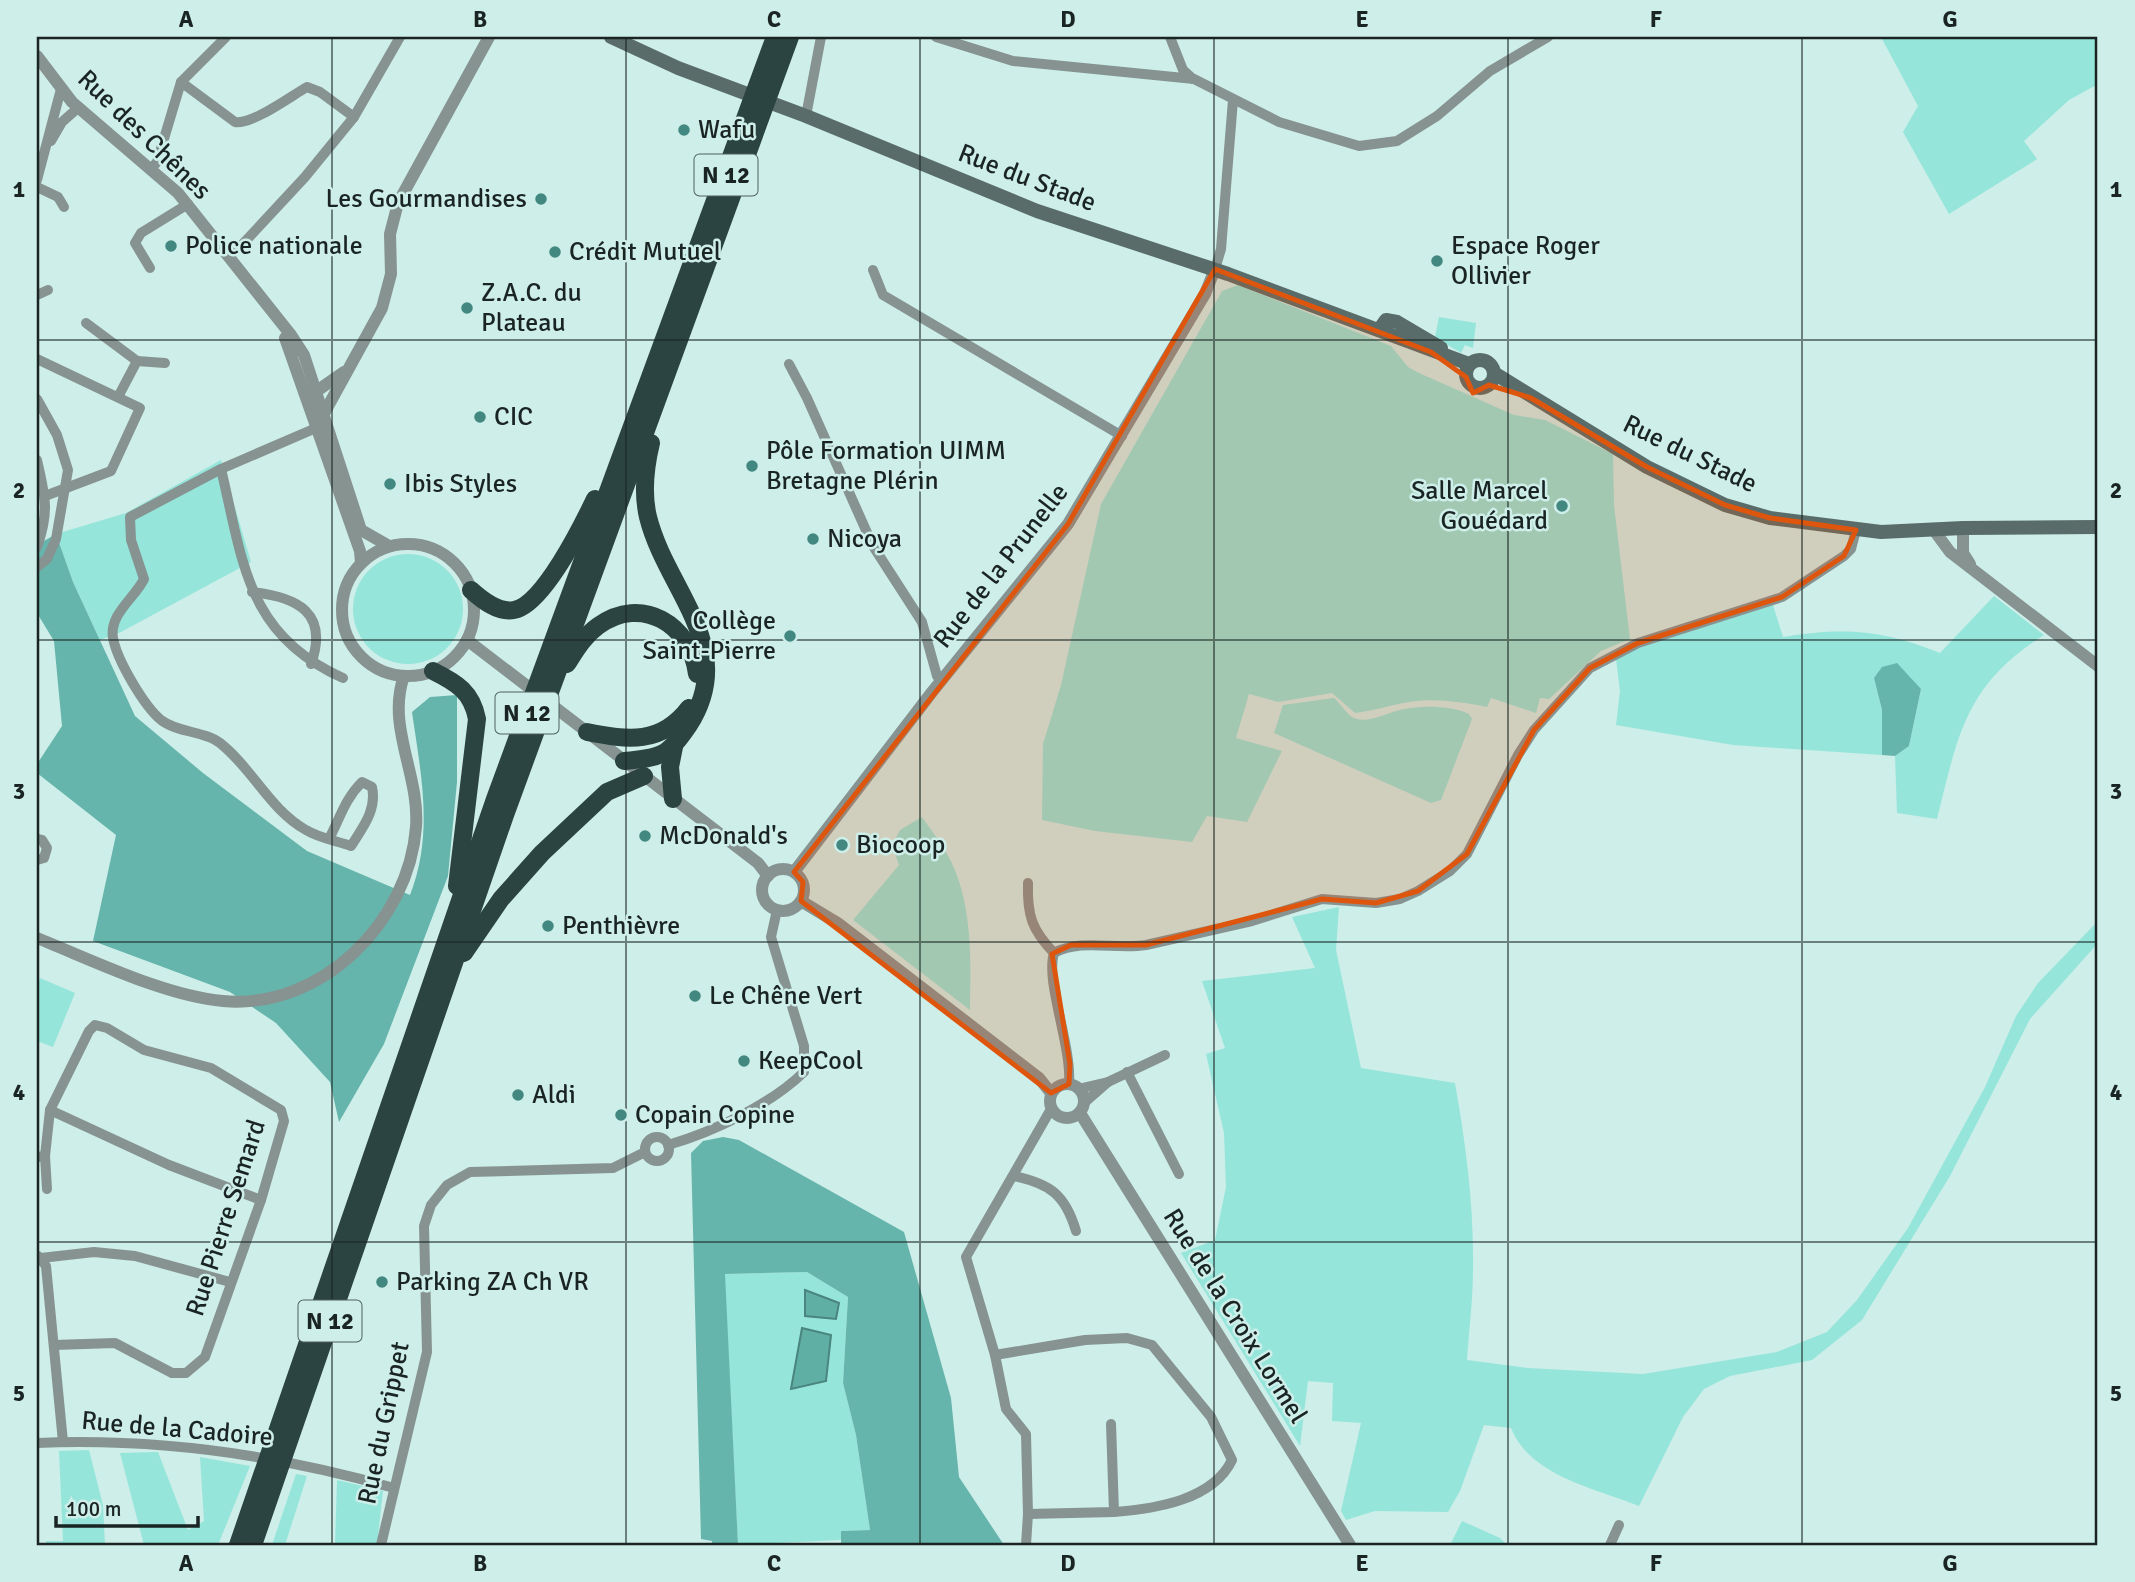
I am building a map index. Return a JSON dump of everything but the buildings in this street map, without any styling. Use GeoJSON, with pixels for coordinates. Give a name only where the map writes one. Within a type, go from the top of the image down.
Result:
{"type":"FeatureCollection","features":[{"type":"Feature","properties":{"kind":"highway","name":"N 12"},"geometry":{"type":"LineString","coordinates":[[253,1545],[426,1019],[618,464],[775,37]]}},
{"type":"Feature","properties":{"kind":"highway","name":"N 12"},"geometry":{"type":"LineString","coordinates":[[444,969],[668,372],[790,37]]}},
{"type":"Feature","properties":{"kind":"highway"},"geometry":{"type":"LineString","coordinates":[[668,372],[646,467],[645,503],[655,537],[701,635],[707,668],[703,698],[674,747],[670,767],[673,799]]}},
{"type":"Feature","properties":{"kind":"highway"},"geometry":{"type":"LineString","coordinates":[[471,590],[486,603],[502,609],[513,610],[527,605],[543,588],[604,482],[618,464]]}},
{"type":"Feature","properties":{"kind":"highway"},"geometry":{"type":"LineString","coordinates":[[553,680],[588,635],[619,615],[646,614],[659,619],[687,640],[693,652],[698,680],[690,706],[674,724],[654,736],[632,740],[580,728]]}},
{"type":"Feature","properties":{"kind":"highway"},"geometry":{"type":"LineString","coordinates":[[433,671],[460,685],[474,702],[477,719],[460,870],[442,932],[444,969]]}},
{"type":"Feature","properties":{"kind":"highway"},"geometry":{"type":"LineString","coordinates":[[624,761],[654,758],[674,747]]}},
{"type":"Feature","properties":{"kind":"highway"},"geometry":{"type":"LineString","coordinates":[[444,969],[542,853],[607,792],[644,776]]}},
{"type":"Feature","properties":{"kind":"highway","name":"N 12"},"geometry":{"type":"LineString","coordinates":[[238,1545],[417,1046]]}},
{"type":"Feature","properties":{"kind":"main road","name":"Rue du Stade"},"geometry":{"type":"LineString","coordinates":[[611,37],[678,68],[728,85],[1037,211],[1215,269],[1329,310],[1382,325],[1468,371]]}},
{"type":"Feature","properties":{"kind":"main road"},"geometry":{"type":"LineString","coordinates":[[1382,325],[1408,328],[1453,358]]}},
{"type":"Feature","properties":{"kind":"main road","name":"Rue du Stade"},"geometry":{"type":"LineString","coordinates":[[1431,352],[1453,358],[1468,371],[1475,387],[1491,379]]}},
{"type":"Feature","properties":{"kind":"main road","name":"Rue du Stade"},"geometry":{"type":"LineString","coordinates":[[1468,371],[1482,360],[1490,364],[1491,379]]}},
{"type":"Feature","properties":{"kind":"main road","name":"Rue du Stade"},"geometry":{"type":"LineString","coordinates":[[1491,379],[1531,398],[1647,467],[1725,505],[1770,518],[1881,532],[1963,528],[2098,527]]}},
{"type":"Feature","properties":{"kind":"street"},"geometry":{"type":"LineString","coordinates":[[151,169],[157,162],[181,82],[226,37]]}},
{"type":"Feature","properties":{"kind":"street"},"geometry":{"type":"LineString","coordinates":[[227,254],[240,247],[305,177],[354,117],[400,37]]}},
{"type":"Feature","properties":{"kind":"street"},"geometry":{"type":"LineString","coordinates":[[329,839],[341,818],[347,797],[362,782],[372,787],[375,800],[367,820],[351,846],[329,839],[306,830],[284,814],[234,755],[217,740],[162,720],[136,688],[113,637],[116,616],[138,593],[144,579],[131,540],[130,516],[222,469],[316,428],[382,309],[391,274],[390,234],[398,203],[489,37]]}},
{"type":"Feature","properties":{"kind":"street"},"geometry":{"type":"LineString","coordinates":[[803,115],[821,37]]}},
{"type":"Feature","properties":{"kind":"street"},"geometry":{"type":"LineString","coordinates":[[936,37],[1013,61],[1194,79]]}},
{"type":"Feature","properties":{"kind":"street"},"geometry":{"type":"LineString","coordinates":[[1170,37],[1183,70],[1194,79],[1279,122],[1359,146],[1397,141],[1437,116],[1490,71],[1548,37]]}},
{"type":"Feature","properties":{"kind":"street","name":"Rue des Chênes"},"geometry":{"type":"LineString","coordinates":[[37,56],[61,89],[79,107],[188,204],[273,312],[303,355],[316,428],[360,551],[361,563]]}},
{"type":"Feature","properties":{"kind":"street"},"geometry":{"type":"LineString","coordinates":[[181,82],[235,122],[241,123],[307,87],[320,92],[354,117]]}},
{"type":"Feature","properties":{"kind":"street"},"geometry":{"type":"LineString","coordinates":[[37,180],[61,89]]}},
{"type":"Feature","properties":{"kind":"street"},"geometry":{"type":"LineString","coordinates":[[1215,269],[1220,249],[1233,100]]}},
{"type":"Feature","properties":{"kind":"street"},"geometry":{"type":"LineString","coordinates":[[46,149],[62,122],[79,107]]}},
{"type":"Feature","properties":{"kind":"street"},"geometry":{"type":"LineString","coordinates":[[37,187],[58,197],[64,206]]}},
{"type":"Feature","properties":{"kind":"street"},"geometry":{"type":"LineString","coordinates":[[150,268],[135,243],[141,233],[188,204]]}},
{"type":"Feature","properties":{"kind":"street","name":"Rue de la Prunelle"},"geometry":{"type":"LineString","coordinates":[[794,872],[941,680],[1068,524],[1205,294],[1215,269]]}},
{"type":"Feature","properties":{"kind":"street"},"geometry":{"type":"LineString","coordinates":[[873,270],[883,295],[1122,436]]}},
{"type":"Feature","properties":{"kind":"street"},"geometry":{"type":"LineString","coordinates":[[37,295],[48,290]]}},
{"type":"Feature","properties":{"kind":"street","name":"Rue des Chênes"},"geometry":{"type":"LineString","coordinates":[[273,312],[294,361],[324,415],[361,530],[389,546]]}},
{"type":"Feature","properties":{"kind":"street"},"geometry":{"type":"LineString","coordinates":[[86,323],[136,361],[165,363]]}},
{"type":"Feature","properties":{"kind":"street"},"geometry":{"type":"LineString","coordinates":[[37,359],[140,408],[114,467],[104,475],[45,496]]}},
{"type":"Feature","properties":{"kind":"street"},"geometry":{"type":"LineString","coordinates":[[118,397],[136,361]]}},
{"type":"Feature","properties":{"kind":"street"},"geometry":{"type":"LineString","coordinates":[[311,394],[338,378],[351,363]]}},
{"type":"Feature","properties":{"kind":"street"},"geometry":{"type":"LineString","coordinates":[[789,364],[873,546],[922,622],[937,676],[941,680]]}},
{"type":"Feature","properties":{"kind":"street"},"geometry":{"type":"LineString","coordinates":[[37,399],[63,449],[68,470],[56,539],[47,559],[37,567]]}},
{"type":"Feature","properties":{"kind":"street"},"geometry":{"type":"LineString","coordinates":[[316,428],[323,431],[338,475],[345,484]]}},
{"type":"Feature","properties":{"kind":"street"},"geometry":{"type":"LineString","coordinates":[[37,460],[45,496],[45,526],[37,547]]}},
{"type":"Feature","properties":{"kind":"street"},"geometry":{"type":"LineString","coordinates":[[222,469],[252,592],[262,612],[283,639],[311,664],[342,678]]}},
{"type":"Feature","properties":{"kind":"street"},"geometry":{"type":"LineString","coordinates":[[1963,528],[1964,553],[1973,571]]}},
{"type":"Feature","properties":{"kind":"street"},"geometry":{"type":"LineString","coordinates":[[1933,529],[1950,552],[2098,666]]}},
{"type":"Feature","properties":{"kind":"street"},"geometry":{"type":"LineString","coordinates":[[1054,953],[1071,945],[1129,948],[1146,945],[1252,921],[1322,899],[1376,903],[1400,899],[1418,891],[1450,871],[1466,854],[1534,730],[1590,668],[1638,643],[1782,597],[1844,556],[1851,549],[1856,530]]}},
{"type":"Feature","properties":{"kind":"street"},"geometry":{"type":"LineString","coordinates":[[412,544],[438,551],[458,568],[471,590],[472,624],[467,640],[458,653],[433,671],[404,676],[386,672],[369,663],[356,650],[347,635],[342,617],[346,585],[361,563],[389,546],[412,544]]}},
{"type":"Feature","properties":{"kind":"street"},"geometry":{"type":"LineString","coordinates":[[252,592],[277,595],[298,603],[309,614],[318,643],[311,664]]}},
{"type":"Feature","properties":{"kind":"street"},"geometry":{"type":"LineString","coordinates":[[467,640],[758,863],[768,876]]}},
{"type":"Feature","properties":{"kind":"street"},"geometry":{"type":"LineString","coordinates":[[37,938],[184,995],[225,1002],[292,991],[336,968],[364,944],[396,902],[414,849],[416,803],[397,701],[404,676]]}},
{"type":"Feature","properties":{"kind":"street"},"geometry":{"type":"LineString","coordinates":[[37,839],[42,840],[47,848],[44,858],[37,860]]}},
{"type":"Feature","properties":{"kind":"street"},"geometry":{"type":"LineString","coordinates":[[780,869],[794,872],[804,888],[801,901],[791,909],[776,914],[763,896],[768,876],[780,869]]}},
{"type":"Feature","properties":{"kind":"street"},"geometry":{"type":"LineString","coordinates":[[1028,883],[1027,908],[1040,940],[1054,953]]}},
{"type":"Feature","properties":{"kind":"street"},"geometry":{"type":"LineString","coordinates":[[801,901],[839,925],[1039,1078],[1051,1093],[1051,1109],[965,1257],[995,1355],[1006,1409],[1026,1434],[1026,1545]]}},
{"type":"Feature","properties":{"kind":"street","name":"Rue du Grippet"},"geometry":{"type":"LineString","coordinates":[[381,1545],[427,1352],[424,1226],[431,1205],[447,1185],[470,1172],[613,1168],[645,1152],[652,1160],[659,1160],[667,1155],[668,1145],[694,1138],[785,1090],[804,1072],[804,1046],[771,937],[776,914]]}},
{"type":"Feature","properties":{"kind":"street"},"geometry":{"type":"LineString","coordinates":[[1054,953],[1052,971],[1074,1086],[1082,1108]]}},
{"type":"Feature","properties":{"kind":"street","name":"Rue Pierre Semard"},"geometry":{"type":"LineString","coordinates":[[47,1189],[41,1156],[50,1110],[89,1031],[95,1026],[107,1028],[144,1050],[211,1068],[281,1110],[284,1121],[261,1200],[205,1357],[186,1373],[172,1373],[115,1343],[54,1345]]}},
{"type":"Feature","properties":{"kind":"street"},"geometry":{"type":"LineString","coordinates":[[1051,1109],[1065,1119],[1082,1108],[1108,1082],[1166,1055]]}},
{"type":"Feature","properties":{"kind":"street"},"geometry":{"type":"LineString","coordinates":[[1127,1072],[1179,1174]]}},
{"type":"Feature","properties":{"kind":"street"},"geometry":{"type":"LineString","coordinates":[[1051,1093],[1059,1086],[1108,1082]]}},
{"type":"Feature","properties":{"kind":"street","name":"Rue de la Croix Lormel"},"geometry":{"type":"LineString","coordinates":[[1082,1108],[1350,1545]]}},
{"type":"Feature","properties":{"kind":"street"},"geometry":{"type":"LineString","coordinates":[[50,1110],[169,1165],[261,1200]]}},
{"type":"Feature","properties":{"kind":"street"},"geometry":{"type":"LineString","coordinates":[[1014,1176],[1044,1182],[1057,1194],[1072,1216],[1076,1231]]}},
{"type":"Feature","properties":{"kind":"street"},"geometry":{"type":"LineString","coordinates":[[39,1256],[94,1252],[135,1256],[230,1282]]}},
{"type":"Feature","properties":{"kind":"street"},"geometry":{"type":"LineString","coordinates":[[39,1256],[46,1266],[62,1442]]}},
{"type":"Feature","properties":{"kind":"street"},"geometry":{"type":"LineString","coordinates":[[995,1355],[1081,1340],[1127,1338],[1152,1345],[1211,1417],[1233,1461],[1225,1477],[1166,1505],[1114,1512],[1028,1514]]}},
{"type":"Feature","properties":{"kind":"street"},"geometry":{"type":"LineString","coordinates":[[1111,1424],[1114,1512]]}},
{"type":"Feature","properties":{"kind":"street","name":"Rue de la Cadoire"},"geometry":{"type":"LineString","coordinates":[[37,1443],[228,1451],[323,1468],[394,1488]]}},
{"type":"Feature","properties":{"kind":"street"},"geometry":{"type":"LineString","coordinates":[[1610,1545],[1619,1525]]}},
{"type":"Feature","properties":{"kind":"highlighted area"},"geometry":{"type":"Polygon","coordinates":[[[1215,269],[1431,352],[1466,377],[1473,393],[1489,385],[1531,398],[1647,467],[1725,505],[1770,518],[1856,530],[1844,556],[1782,597],[1638,643],[1590,668],[1534,730],[1467,854],[1418,891],[1376,903],[1322,899],[1146,945],[1071,945],[1052,954],[1070,1064],[1069,1084],[1051,1093],[801,901],[803,882],[794,872],[1068,524],[1215,269]]]}},
{"type":"Feature","properties":{"kind":"shaded area"},"geometry":{"type":"Polygon","coordinates":[[[1881,37],[2098,37],[2098,84],[2069,100],[2024,141],[2037,159],[1949,214],[1903,132],[1918,106],[1881,37]]]}},
{"type":"Feature","properties":{"kind":"shaded area"},"geometry":{"type":"Polygon","coordinates":[[[1238,285],[1391,346],[1408,367],[1419,373],[1514,415],[1545,420],[1613,454],[1614,505],[1630,639],[1601,651],[1549,699],[1540,698],[1536,713],[1491,698],[1487,707],[1428,700],[1355,713],[1332,693],[1278,702],[1249,694],[1236,738],[1282,751],[1247,822],[1207,816],[1192,842],[1095,831],[1042,820],[1043,744],[1061,685],[1101,504],[1222,291],[1238,285]]]}},
{"type":"Feature","properties":{"kind":"shaded area"},"geometry":{"type":"Polygon","coordinates":[[[1439,317],[1476,323],[1473,348],[1465,345],[1461,353],[1435,337],[1439,317]]]}},
{"type":"Feature","properties":{"kind":"shaded area"},"geometry":{"type":"Polygon","coordinates":[[[221,460],[251,562],[121,632],[100,640],[73,582],[56,534],[126,513],[221,460]]]}},
{"type":"Feature","properties":{"kind":"shaded area"},"geometry":{"type":"Polygon","coordinates":[[[56,534],[73,582],[135,716],[203,773],[307,851],[410,895],[422,849],[424,826],[422,781],[412,712],[430,697],[457,695],[457,782],[448,876],[384,1044],[339,1122],[330,1082],[276,1023],[230,992],[93,941],[116,835],[37,773],[37,764],[62,726],[54,641],[37,613],[37,545],[56,534]]]}},
{"type":"Feature","properties":{"kind":"shaded area"},"geometry":{"type":"Polygon","coordinates":[[[408,554],[429,558],[447,570],[459,588],[463,609],[459,630],[447,648],[429,660],[408,664],[387,660],[369,648],[357,630],[353,609],[357,588],[369,570],[387,558],[408,554]]]}},
{"type":"Feature","properties":{"kind":"shaded area"},"geometry":{"type":"Polygon","coordinates":[[[1994,596],[2044,635],[1997,673],[1981,693],[1959,737],[1937,819],[1897,813],[1895,756],[1909,746],[1921,689],[1874,678],[1882,710],[1882,755],[1733,745],[1616,725],[1620,691],[1616,659],[1632,650],[1773,605],[1783,637],[1826,632],[1863,633],[1900,639],[1940,653],[1994,596]]]}},
{"type":"Feature","properties":{"kind":"shaded area"},"geometry":{"type":"Polygon","coordinates":[[[1897,663],[1921,689],[1909,746],[1895,756],[1882,755],[1882,710],[1874,678],[1882,667],[1897,663]]]}},
{"type":"Feature","properties":{"kind":"shaded area"},"geometry":{"type":"Polygon","coordinates":[[[1334,698],[1352,717],[1363,720],[1407,708],[1444,707],[1469,714],[1472,719],[1441,800],[1431,803],[1274,733],[1283,705],[1334,698]]]}},
{"type":"Feature","properties":{"kind":"shaded area"},"geometry":{"type":"Polygon","coordinates":[[[922,817],[947,854],[962,890],[969,930],[970,1010],[853,920],[899,865],[892,845],[900,830],[922,817]]]}},
{"type":"Feature","properties":{"kind":"shaded area"},"geometry":{"type":"Polygon","coordinates":[[[1339,907],[1336,950],[1361,1068],[1455,1083],[1466,1152],[1473,1245],[1467,1360],[1527,1368],[1643,1374],[1777,1352],[1827,1332],[1857,1300],[1908,1228],[1985,1087],[2016,1016],[2038,983],[2098,921],[2098,943],[2030,1019],[1950,1176],[1862,1320],[1812,1360],[1730,1376],[1704,1389],[1683,1417],[1639,1506],[1584,1486],[1548,1469],[1520,1444],[1511,1428],[1484,1425],[1460,1491],[1448,1512],[1375,1511],[1346,1520],[1341,1511],[1361,1423],[1332,1421],[1333,1383],[1308,1381],[1300,1446],[1181,1253],[1215,1240],[1226,1187],[1224,1133],[1206,1054],[1225,1048],[1202,981],[1315,968],[1292,917],[1339,907]]]}},
{"type":"Feature","properties":{"kind":"shaded area"},"geometry":{"type":"Polygon","coordinates":[[[40,978],[75,993],[53,1047],[37,1041],[37,986],[40,978]]]}},
{"type":"Feature","properties":{"kind":"shaded area"},"geometry":{"type":"Polygon","coordinates":[[[723,1137],[739,1140],[904,1232],[951,1398],[959,1477],[1004,1545],[841,1545],[841,1531],[870,1530],[856,1435],[843,1383],[848,1297],[807,1272],[725,1274],[738,1545],[712,1545],[712,1541],[701,1539],[691,1153],[703,1141],[723,1137]]]}},
{"type":"Feature","properties":{"kind":"shaded area"},"geometry":{"type":"Polygon","coordinates":[[[807,1272],[848,1297],[843,1383],[856,1435],[870,1530],[841,1531],[841,1540],[738,1545],[724,1274],[807,1272]]]}},
{"type":"Feature","properties":{"kind":"shaded area"},"geometry":{"type":"Polygon","coordinates":[[[805,1290],[839,1303],[836,1319],[805,1316],[805,1290]]]}},
{"type":"Feature","properties":{"kind":"shaded area"},"geometry":{"type":"Polygon","coordinates":[[[802,1328],[831,1335],[826,1381],[791,1389],[802,1328]]]}},
{"type":"Feature","properties":{"kind":"shaded area"},"geometry":{"type":"Polygon","coordinates":[[[89,1450],[103,1505],[105,1545],[46,1545],[46,1541],[63,1541],[59,1451],[89,1450]]]}},
{"type":"Feature","properties":{"kind":"shaded area"},"geometry":{"type":"Polygon","coordinates":[[[158,1452],[188,1530],[204,1521],[200,1457],[250,1466],[218,1545],[144,1545],[120,1453],[158,1452]]]}},
{"type":"Feature","properties":{"kind":"shaded area"},"geometry":{"type":"Polygon","coordinates":[[[296,1474],[307,1476],[285,1545],[272,1545],[296,1474]]]}},
{"type":"Feature","properties":{"kind":"shaded area"},"geometry":{"type":"Polygon","coordinates":[[[337,1480],[383,1491],[377,1545],[335,1545],[337,1480]]]}},
{"type":"Feature","properties":{"kind":"shaded area"},"geometry":{"type":"Polygon","coordinates":[[[1462,1521],[1500,1538],[1507,1545],[1450,1545],[1462,1521]]]}},
{"type":"Feature","properties":{"kind":"place","name":"Wafu"},"geometry":{"type":"Point","coordinates":[684,130]}},
{"type":"Feature","properties":{"kind":"place","name":"Les Gourmandises"},"geometry":{"type":"Point","coordinates":[541,199]}},
{"type":"Feature","properties":{"kind":"place","name":"Police nationale"},"geometry":{"type":"Point","coordinates":[171,246]}},
{"type":"Feature","properties":{"kind":"place","name":"Crédit Mutuel"},"geometry":{"type":"Point","coordinates":[555,252]}},
{"type":"Feature","properties":{"kind":"place","name":"Espace Roger Ollivier"},"geometry":{"type":"Point","coordinates":[1437,261]}},
{"type":"Feature","properties":{"kind":"place","name":"Z.A.C. du Plateau"},"geometry":{"type":"Point","coordinates":[467,308]}},
{"type":"Feature","properties":{"kind":"place","name":"CIC"},"geometry":{"type":"Point","coordinates":[480,417]}},
{"type":"Feature","properties":{"kind":"place","name":"Pôle Formation UIMM Bretagne Plérin"},"geometry":{"type":"Point","coordinates":[752,466]}},
{"type":"Feature","properties":{"kind":"place","name":"Ibis Styles"},"geometry":{"type":"Point","coordinates":[390,484]}},
{"type":"Feature","properties":{"kind":"place","name":"Salle Marcel Gouédard"},"geometry":{"type":"Point","coordinates":[1562,506]}},
{"type":"Feature","properties":{"kind":"place","name":"Nicoya"},"geometry":{"type":"Point","coordinates":[813,539]}},
{"type":"Feature","properties":{"kind":"place","name":"Collège Saint-Pierre"},"geometry":{"type":"Point","coordinates":[790,636]}},
{"type":"Feature","properties":{"kind":"place","name":"McDonald's"},"geometry":{"type":"Point","coordinates":[645,836]}},
{"type":"Feature","properties":{"kind":"place","name":"Biocoop"},"geometry":{"type":"Point","coordinates":[842,845]}},
{"type":"Feature","properties":{"kind":"place","name":"Penthièvre"},"geometry":{"type":"Point","coordinates":[548,926]}},
{"type":"Feature","properties":{"kind":"place","name":"Le Chêne Vert"},"geometry":{"type":"Point","coordinates":[695,996]}},
{"type":"Feature","properties":{"kind":"place","name":"KeepCool"},"geometry":{"type":"Point","coordinates":[744,1061]}},
{"type":"Feature","properties":{"kind":"place","name":"Aldi"},"geometry":{"type":"Point","coordinates":[518,1095]}},
{"type":"Feature","properties":{"kind":"place","name":"Copain Copine"},"geometry":{"type":"Point","coordinates":[621,1115]}},
{"type":"Feature","properties":{"kind":"place","name":"Parking ZA Ch VR"},"geometry":{"type":"Point","coordinates":[382,1282]}}]}
